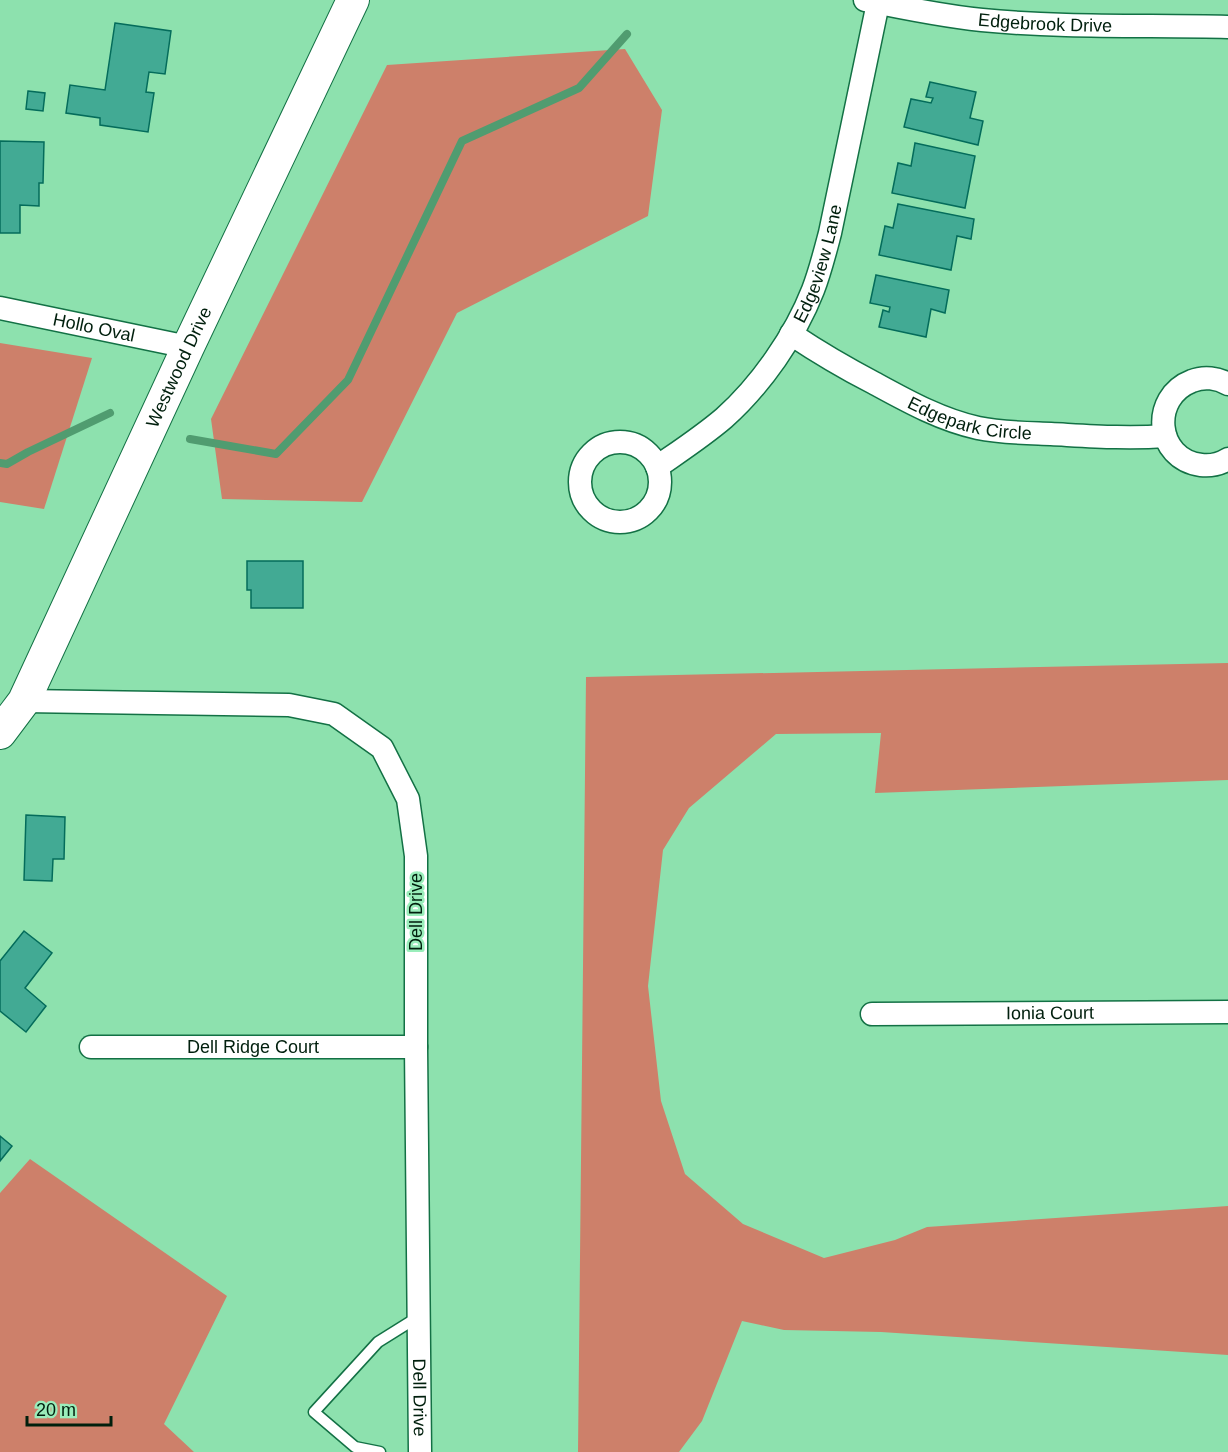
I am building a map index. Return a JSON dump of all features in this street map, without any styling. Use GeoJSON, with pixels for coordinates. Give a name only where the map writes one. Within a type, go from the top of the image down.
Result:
{"type":"FeatureCollection","features":[{"type":"Feature","properties":{"kind":"street","name":"Westwood Drive"},"geometry":{"type":"LineString","coordinates":[[0,732],[24,701],[188,347],[353,0]]}},
{"type":"Feature","properties":{"kind":"street","name":"Edgebrook Drive"},"geometry":{"type":"LineString","coordinates":[[871,2],[981,20],[1091,25],[1228,27]]}},
{"type":"Feature","properties":{"kind":"street","name":"Edgeview Lane"},"geometry":{"type":"LineString","coordinates":[[657,467],[725,417],[745,397],[777,356],[813,291],[831,233],[871,2]]}},
{"type":"Feature","properties":{"kind":"street","name":"Hollo Oval"},"geometry":{"type":"LineString","coordinates":[[0,308],[188,347]]}},
{"type":"Feature","properties":{"kind":"street","name":"Edgepark Circle"},"geometry":{"type":"LineString","coordinates":[[791,334],[815,351],[907,402],[934,415],[977,428],[1001,432],[1103,437],[1165,436]]}},
{"type":"Feature","properties":{"kind":"street"},"geometry":{"type":"LineString","coordinates":[[1228,384],[1212,378],[1198,379],[1185,384],[1174,392],[1167,403],[1163,417],[1165,436],[1180,457],[1193,464],[1208,465],[1228,459]]}},
{"type":"Feature","properties":{"kind":"street","name":"Dell Drive"},"geometry":{"type":"LineString","coordinates":[[24,701],[289,705],[334,714],[382,748],[408,799],[416,855],[420,1452]]}},
{"type":"Feature","properties":{"kind":"street","name":"Ionia Court"},"geometry":{"type":"LineString","coordinates":[[872,1014],[1228,1012]]}},
{"type":"Feature","properties":{"kind":"street","name":"Dell Ridge Court"},"geometry":{"type":"LineString","coordinates":[[91,1047],[416,1047]]}},
{"type":"Feature","properties":{"kind":"lane"},"geometry":{"type":"LineString","coordinates":[[380,1452],[355,1447],[314,1412],[378,1342],[418,1317]]}},
{"type":"Feature","properties":{"kind":"shaded area"},"geometry":{"type":"Polygon","coordinates":[[[625,49],[662,110],[648,216],[457,313],[362,502],[222,499],[211,419],[387,65],[625,49]]]}},
{"type":"Feature","properties":{"kind":"shaded area"},"geometry":{"type":"Polygon","coordinates":[[[0,343],[92,358],[44,509],[0,502],[0,343]]]}},
{"type":"Feature","properties":{"kind":"shaded area"},"geometry":{"type":"Polygon","coordinates":[[[1228,663],[1228,780],[875,793],[881,733],[776,734],[689,808],[663,850],[648,986],[661,1101],[685,1174],[743,1224],[824,1258],[895,1240],[927,1227],[1228,1206],[1228,1355],[881,1332],[784,1330],[742,1321],[702,1421],[679,1452],[578,1452],[586,677],[1228,663]]]}},
{"type":"Feature","properties":{"kind":"shaded area"},"geometry":{"type":"Polygon","coordinates":[[[30,1159],[227,1296],[164,1424],[194,1452],[0,1452],[0,1193],[30,1159]]]}},
{"type":"Feature","properties":{"kind":"building"},"geometry":{"type":"Polygon","coordinates":[[[115,23],[171,31],[165,74],[149,72],[146,92],[154,93],[148,132],[100,125],[100,118],[66,113],[70,85],[105,90],[115,23]]]}},
{"type":"Feature","properties":{"kind":"building"},"geometry":{"type":"Polygon","coordinates":[[[930,82],[976,92],[970,118],[983,121],[978,145],[904,127],[911,99],[931,103],[933,98],[926,97],[930,82]]]}},
{"type":"Feature","properties":{"kind":"building"},"geometry":{"type":"Polygon","coordinates":[[[28,91],[45,93],[43,111],[26,109],[28,91]]]}},
{"type":"Feature","properties":{"kind":"building"},"geometry":{"type":"Polygon","coordinates":[[[0,141],[44,142],[43,183],[39,183],[39,206],[20,205],[20,233],[0,233],[0,141]]]}},
{"type":"Feature","properties":{"kind":"building"},"geometry":{"type":"Polygon","coordinates":[[[915,143],[975,156],[965,208],[892,193],[898,163],[911,166],[915,143]]]}},
{"type":"Feature","properties":{"kind":"building"},"geometry":{"type":"Polygon","coordinates":[[[898,204],[974,219],[971,239],[957,236],[951,270],[879,255],[885,226],[893,228],[898,204]]]}},
{"type":"Feature","properties":{"kind":"building"},"geometry":{"type":"Polygon","coordinates":[[[876,275],[949,290],[945,313],[931,309],[926,337],[879,327],[883,310],[889,312],[890,307],[870,303],[876,275]]]}},
{"type":"Feature","properties":{"kind":"building"},"geometry":{"type":"Polygon","coordinates":[[[247,561],[303,561],[303,608],[251,608],[251,590],[247,590],[247,561]]]}},
{"type":"Feature","properties":{"kind":"building"},"geometry":{"type":"Polygon","coordinates":[[[26,815],[65,817],[64,859],[53,859],[52,881],[24,880],[26,815]]]}},
{"type":"Feature","properties":{"kind":"building"},"geometry":{"type":"Polygon","coordinates":[[[24,931],[52,953],[25,988],[46,1006],[26,1032],[0,1011],[0,961],[24,931]]]}},
{"type":"Feature","properties":{"kind":"building"},"geometry":{"type":"Polygon","coordinates":[[[0,1136],[12,1146],[0,1161],[0,1136]]]}},
{"type":"Feature","properties":{"kind":"waterway"},"geometry":{"type":"LineString","coordinates":[[190,439],[276,454],[348,380],[462,141],[579,88],[627,34]]}},
{"type":"Feature","properties":{"kind":"waterway"},"geometry":{"type":"LineString","coordinates":[[0,463],[7,464],[110,413]]}}]}
